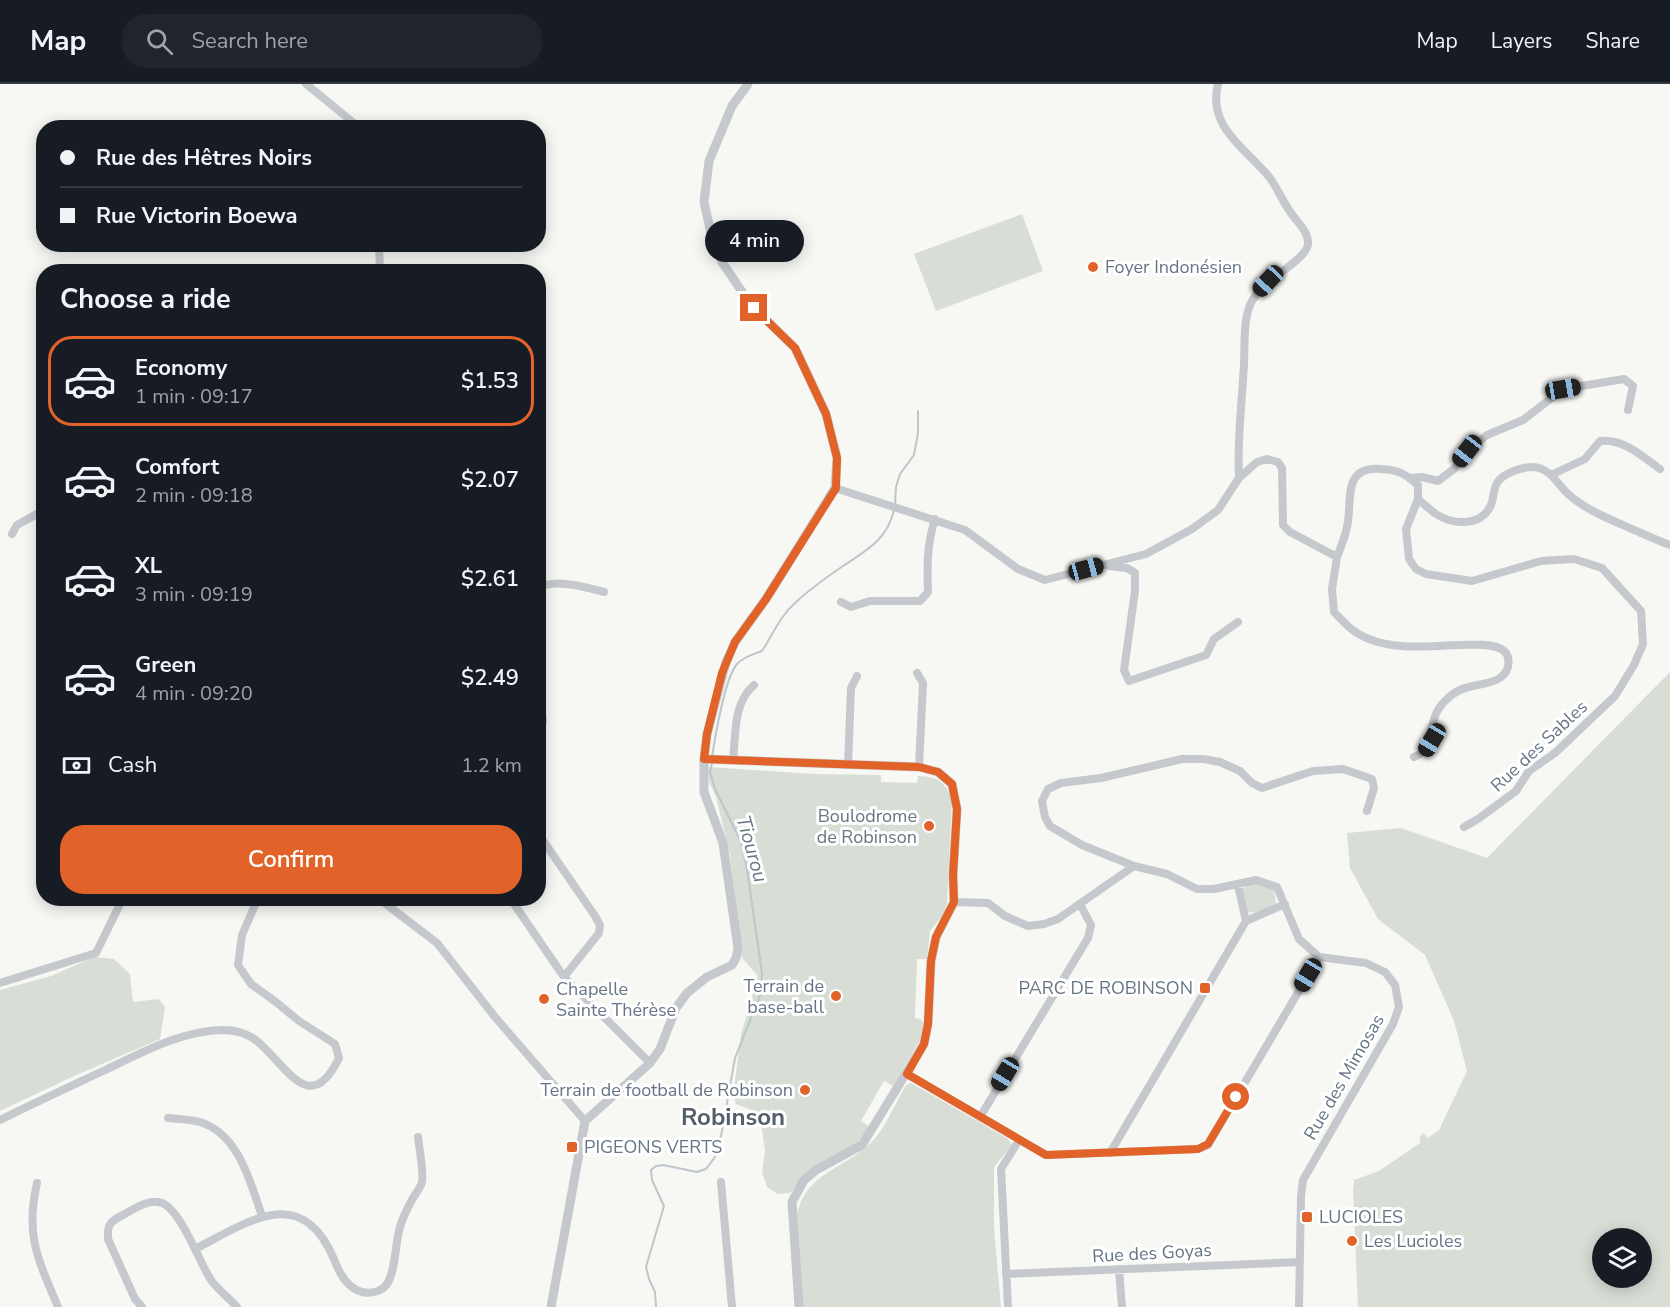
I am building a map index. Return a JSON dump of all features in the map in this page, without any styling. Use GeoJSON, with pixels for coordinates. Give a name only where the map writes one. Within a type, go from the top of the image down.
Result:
{"type":"FeatureCollection","features":[{"type":"Feature","properties":{"kind":"street"},"geometry":{"type":"LineString","coordinates":[[306,84],[349,120]]}},
{"type":"Feature","properties":{"kind":"street"},"geometry":{"type":"LineString","coordinates":[[551,1307],[585,1121],[650,1063],[660,1049],[676,1008],[687,993],[707,977],[732,964],[738,948],[723,843],[704,792],[710,760],[707,734],[722,673],[735,642],[766,599],[836,488],[837,458],[826,414],[795,348],[751,305],[722,262],[711,232],[704,202],[709,161],[732,106],[748,84]]}},
{"type":"Feature","properties":{"kind":"street"},"geometry":{"type":"LineString","coordinates":[[1218,84],[1214,103],[1217,115],[1230,134],[1282,195],[1290,212],[1305,232],[1308,244],[1304,254],[1268,281],[1250,304],[1246,321],[1240,409],[1239,478]]}},
{"type":"Feature","properties":{"kind":"street"},"geometry":{"type":"LineString","coordinates":[[1409,478],[1422,477],[1438,481],[1454,469],[1467,451],[1487,435],[1523,420],[1563,389],[1624,379],[1633,386],[1628,410]]}},
{"type":"Feature","properties":{"kind":"street"},"geometry":{"type":"LineString","coordinates":[[1551,475],[1585,459],[1600,441],[1607,440],[1619,442],[1660,469]]}},
{"type":"Feature","properties":{"kind":"street"},"geometry":{"type":"LineString","coordinates":[[836,488],[965,530],[1018,568],[1045,580],[1146,554],[1192,529],[1218,510],[1239,478],[1257,462],[1267,459],[1278,462],[1282,468],[1283,525],[1290,532],[1337,557]]}},
{"type":"Feature","properties":{"kind":"street"},"geometry":{"type":"LineString","coordinates":[[1414,757],[1424,753],[1432,740],[1435,715],[1446,700],[1461,690],[1501,677],[1508,669],[1509,660],[1505,652],[1498,647],[1377,642],[1354,631],[1334,612],[1332,589],[1337,557],[1348,525],[1352,482],[1359,472],[1370,468],[1398,470],[1418,485],[1418,499],[1436,514],[1455,522],[1468,522],[1482,517],[1491,505],[1498,482],[1505,476],[1526,468],[1543,469],[1569,495],[1614,522],[1670,545]]}},
{"type":"Feature","properties":{"kind":"street","name":"Rue des Sables"},"geometry":{"type":"LineString","coordinates":[[1418,499],[1406,529],[1409,559],[1416,568],[1426,574],[1472,581],[1540,561],[1574,559],[1602,568],[1641,611],[1643,644],[1634,665],[1615,696],[1555,753],[1529,771],[1516,790],[1464,827]]}},
{"type":"Feature","properties":{"kind":"street"},"geometry":{"type":"LineString","coordinates":[[12,534],[17,525],[36,514]]}},
{"type":"Feature","properties":{"kind":"street"},"geometry":{"type":"LineString","coordinates":[[841,602],[851,607],[870,601],[920,601],[928,592],[928,553],[930,533],[935,519]]}},
{"type":"Feature","properties":{"kind":"street"},"geometry":{"type":"LineString","coordinates":[[1101,565],[1127,568],[1135,573],[1135,591],[1124,670],[1129,681],[1206,655],[1214,639],[1238,622]]}},
{"type":"Feature","properties":{"kind":"street"},"geometry":{"type":"LineString","coordinates":[[546,586],[568,584],[604,592]]}},
{"type":"Feature","properties":{"kind":"street"},"geometry":{"type":"LineString","coordinates":[[917,673],[923,683],[919,767]]}},
{"type":"Feature","properties":{"kind":"street"},"geometry":{"type":"LineString","coordinates":[[848,765],[851,688],[857,676]]}},
{"type":"Feature","properties":{"kind":"street"},"geometry":{"type":"LineString","coordinates":[[734,760],[738,711],[745,693],[754,686]]}},
{"type":"Feature","properties":{"kind":"street"},"geometry":{"type":"LineString","coordinates":[[907,1074],[1046,1155],[1198,1149],[1208,1144],[1319,957],[1299,939],[1277,887],[1256,880],[1214,889],[1197,889],[1167,874],[1134,866],[1082,845],[1050,826],[1045,817],[1042,801],[1048,789],[1061,783],[1101,778],[1182,759],[1203,759],[1220,762],[1240,771],[1252,783],[1262,788],[1313,771],[1343,769],[1372,779],[1374,788],[1367,811]]}},
{"type":"Feature","properties":{"kind":"street"},"geometry":{"type":"LineString","coordinates":[[710,760],[919,767],[938,772],[952,784],[957,809],[953,875],[954,902],[936,937],[931,961],[928,1024],[924,1044],[862,1145],[816,1170],[804,1180],[792,1202],[800,1307]]}},
{"type":"Feature","properties":{"kind":"street"},"geometry":{"type":"LineString","coordinates":[[546,845],[600,925],[598,933],[564,977]]}},
{"type":"Feature","properties":{"kind":"street"},"geometry":{"type":"LineString","coordinates":[[954,902],[988,903],[1005,916],[1028,926],[1044,924],[1058,919],[1134,866]]}},
{"type":"Feature","properties":{"kind":"street"},"geometry":{"type":"LineString","coordinates":[[1238,885],[1246,921]]}},
{"type":"Feature","properties":{"kind":"street"},"geometry":{"type":"LineString","coordinates":[[980,1117],[1088,938],[1091,925],[1080,904]]}},
{"type":"Feature","properties":{"kind":"street"},"geometry":{"type":"LineString","coordinates":[[1110,1153],[1246,921],[1285,904]]}},
{"type":"Feature","properties":{"kind":"street"},"geometry":{"type":"LineString","coordinates":[[0,983],[96,953],[119,906]]}},
{"type":"Feature","properties":{"kind":"street"},"geometry":{"type":"LineString","coordinates":[[0,1120],[162,1042],[206,1032],[225,1030],[241,1033],[255,1040],[302,1085],[314,1086],[327,1080],[339,1058],[335,1044],[299,1021],[251,984],[238,964],[242,935],[255,906]]}},
{"type":"Feature","properties":{"kind":"street"},"geometry":{"type":"LineString","coordinates":[[388,906],[437,943],[495,1017],[585,1121]]}},
{"type":"Feature","properties":{"kind":"street"},"geometry":{"type":"LineString","coordinates":[[515,906],[564,977],[650,1063]]}},
{"type":"Feature","properties":{"kind":"street","name":"Rue des Mimosas"},"geometry":{"type":"LineString","coordinates":[[1299,1307],[1301,1196],[1304,1180],[1394,1024],[1399,1006],[1395,985],[1385,972],[1366,963],[1319,957]]}},
{"type":"Feature","properties":{"kind":"street"},"geometry":{"type":"LineString","coordinates":[[168,1118],[201,1122],[220,1132],[236,1151],[250,1180],[262,1216]]}},
{"type":"Feature","properties":{"kind":"street"},"geometry":{"type":"LineString","coordinates":[[195,1249],[262,1216],[277,1213],[293,1215],[310,1222],[329,1249],[339,1272],[352,1287],[364,1292],[377,1292],[387,1285],[400,1227],[406,1210],[423,1182],[418,1137]]}},
{"type":"Feature","properties":{"kind":"street"},"geometry":{"type":"LineString","coordinates":[[1008,1307],[1001,1168],[1019,1140]]}},
{"type":"Feature","properties":{"kind":"street"},"geometry":{"type":"LineString","coordinates":[[721,1182],[732,1307]]}},
{"type":"Feature","properties":{"kind":"street"},"geometry":{"type":"LineString","coordinates":[[38,1183],[32,1219],[33,1241],[58,1307]]}},
{"type":"Feature","properties":{"kind":"street"},"geometry":{"type":"LineString","coordinates":[[142,1307],[135,1299],[108,1239],[107,1230],[111,1221],[144,1203],[161,1203],[176,1213],[212,1282],[237,1307]]}},
{"type":"Feature","properties":{"kind":"street","name":"Rue des Goyas"},"geometry":{"type":"LineString","coordinates":[[1006,1274],[1300,1262]]}},
{"type":"Feature","properties":{"kind":"street"},"geometry":{"type":"LineString","coordinates":[[1119,1269],[1122,1307]]}},
{"type":"Feature","properties":{"kind":"shaded area"},"geometry":{"type":"Polygon","coordinates":[[[1022,214],[1043,271],[936,311],[914,254],[1022,214]]]}},
{"type":"Feature","properties":{"kind":"shaded area"},"geometry":{"type":"Polygon","coordinates":[[[1670,672],[1670,1307],[1358,1307],[1354,1180],[1379,1171],[1420,1143],[1423,1133],[1428,1138],[1439,1130],[1467,1071],[1454,1021],[1425,955],[1378,919],[1350,868],[1347,833],[1401,828],[1487,858],[1670,672]]]}},
{"type":"Feature","properties":{"kind":"shaded area"},"geometry":{"type":"Polygon","coordinates":[[[708,767],[815,774],[881,775],[881,782],[917,783],[918,776],[925,776],[939,780],[952,797],[947,904],[942,916],[930,931],[927,959],[917,959],[915,1018],[924,1023],[922,1037],[893,1086],[884,1081],[861,1121],[870,1127],[857,1143],[798,1184],[790,1193],[778,1194],[767,1187],[762,1172],[765,1151],[762,1129],[751,1110],[736,1104],[733,1095],[741,1035],[758,976],[742,958],[730,855],[716,797],[709,782],[708,767]]]}},
{"type":"Feature","properties":{"kind":"shaded area"},"geometry":{"type":"Polygon","coordinates":[[[1252,883],[1261,883],[1274,890],[1276,903],[1266,909],[1248,912],[1243,889],[1252,883]]]}},
{"type":"Feature","properties":{"kind":"shaded area"},"geometry":{"type":"Polygon","coordinates":[[[94,957],[114,959],[130,974],[133,1002],[159,999],[165,1007],[160,1039],[0,1111],[0,990],[51,976],[94,957]]]}},
{"type":"Feature","properties":{"kind":"shaded area"},"geometry":{"type":"Polygon","coordinates":[[[911,1083],[1007,1138],[1012,1145],[994,1167],[994,1228],[1001,1307],[803,1307],[797,1216],[802,1201],[819,1179],[865,1148],[876,1137],[906,1085],[911,1083]]]}},
{"type":"Feature","properties":{"kind":"waterway","name":"Tiourou"},"geometry":{"type":"LineString","coordinates":[[895,505],[896,487],[900,474],[914,455],[918,433],[918,411]]}},
{"type":"Feature","properties":{"kind":"waterway","name":"Tiourou"},"geometry":{"type":"LineString","coordinates":[[712,757],[728,682],[737,664],[762,651],[785,613],[801,597],[875,543],[886,529],[894,510]]}},
{"type":"Feature","properties":{"kind":"waterway","name":"Tiourou"},"geometry":{"type":"LineString","coordinates":[[656,1307],[655,1292],[646,1267],[664,1206],[652,1180],[651,1170],[663,1165],[697,1172],[706,1169],[715,1157],[735,1058],[761,993],[762,973],[747,869],[741,842],[715,789],[710,772],[712,763]]}},
{"type":"Feature","properties":{"kind":"place","name":"Foyer Indonésien"},"geometry":{"type":"Point","coordinates":[1093,267]}},
{"type":"Feature","properties":{"kind":"place","name":"Boulodrome de Robinson"},"geometry":{"type":"Point","coordinates":[929,826]}},
{"type":"Feature","properties":{"kind":"place","name":"PARC DE ROBINSON"},"geometry":{"type":"Point","coordinates":[1205,988]}},
{"type":"Feature","properties":{"kind":"place","name":"Terrain de base-ball"},"geometry":{"type":"Point","coordinates":[836,996]}},
{"type":"Feature","properties":{"kind":"place","name":"Chapelle Sainte Thérèse"},"geometry":{"type":"Point","coordinates":[544,999]}},
{"type":"Feature","properties":{"kind":"place","name":"Terrain de football de Robinson"},"geometry":{"type":"Point","coordinates":[805,1090]}},
{"type":"Feature","properties":{"kind":"place","name":"PIGEONS VERTS"},"geometry":{"type":"Point","coordinates":[572,1147]}},
{"type":"Feature","properties":{"kind":"place","name":"LUCIOLES"},"geometry":{"type":"Point","coordinates":[1307,1217]}},
{"type":"Feature","properties":{"kind":"place","name":"Les Lucioles"},"geometry":{"type":"Point","coordinates":[1352,1241]}},
{"type":"Feature","properties":{"kind":"district","name":"Robinson"},"geometry":{"type":"Point","coordinates":[733,1117]}},
{"type":"Feature","properties":{"kind":"route"},"geometry":{"type":"LineString","coordinates":[[754,308],[795,348],[826,414],[837,458],[836,488],[766,599],[735,642],[723,668],[713,704],[704,759],[919,767],[938,772],[952,784],[957,809],[953,875],[954,902],[936,937],[931,961],[928,1024],[924,1044],[907,1074],[1046,1155],[1198,1149],[1208,1144],[1236,1097]]}}]}
